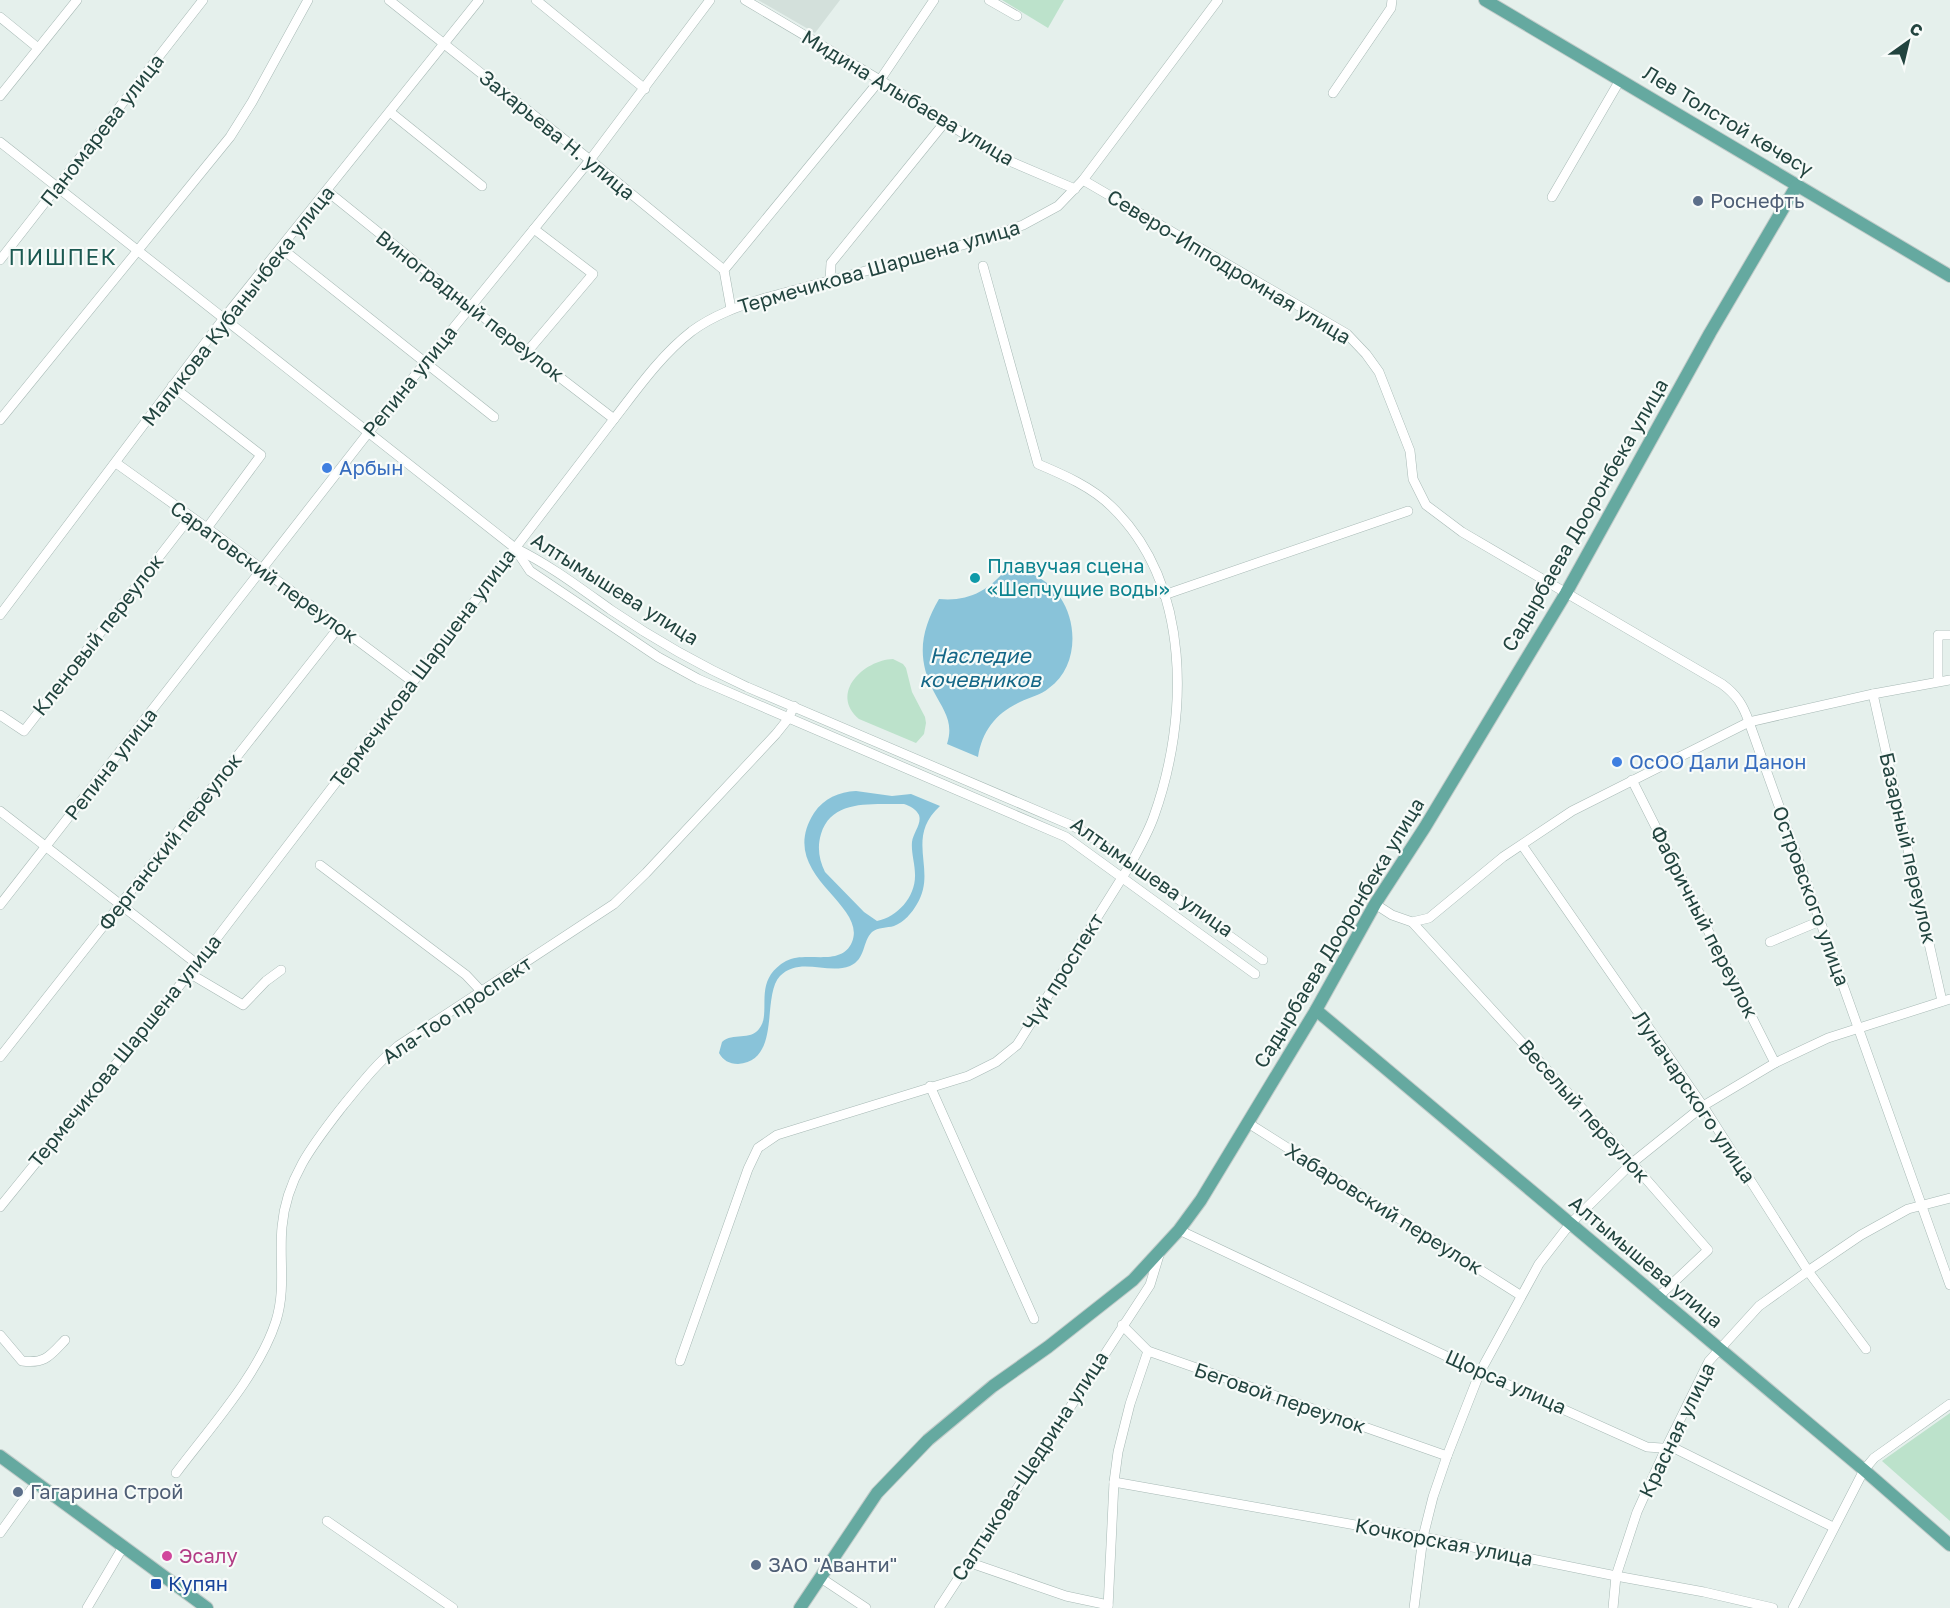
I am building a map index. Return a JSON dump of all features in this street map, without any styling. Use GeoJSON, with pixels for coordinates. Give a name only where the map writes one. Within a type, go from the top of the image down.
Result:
{"type":"FeatureCollection","features":[{"type":"Feature","properties":{"kind":"main road","name":"Лев Толстой көчөсү"},"geometry":{"type":"LineString","coordinates":[[1485,0],[1950,276]]}},
{"type":"Feature","properties":{"kind":"main road","name":"Садырбаева Дооронбека улица"},"geometry":{"type":"LineString","coordinates":[[800,1608],[877,1493],[927,1440],[993,1386],[1133,1280],[1179,1230],[1201,1200],[1316,1010],[1375,903],[1425,827],[1566,593],[1710,333],[1797,185]]}},
{"type":"Feature","properties":{"kind":"main road","name":"Алтымышева улица"},"geometry":{"type":"LineString","coordinates":[[1316,1010],[1864,1470],[1950,1545]]}},
{"type":"Feature","properties":{"kind":"main road"},"geometry":{"type":"LineString","coordinates":[[0,1456],[207,1608]]}},
{"type":"Feature","properties":{"kind":"street"},"geometry":{"type":"LineString","coordinates":[[0,96],[77,0]]}},
{"type":"Feature","properties":{"kind":"street","name":"Паномарева улица"},"geometry":{"type":"LineString","coordinates":[[0,260],[203,0]]}},
{"type":"Feature","properties":{"kind":"street"},"geometry":{"type":"LineString","coordinates":[[0,420],[230,137],[252,102],[308,0]]}},
{"type":"Feature","properties":{"kind":"street","name":"Захарьева Н. улица"},"geometry":{"type":"LineString","coordinates":[[389,0],[724,270]]}},
{"type":"Feature","properties":{"kind":"street","name":"Маликова Кубанычбека улица"},"geometry":{"type":"LineString","coordinates":[[0,615],[224,318],[479,0]]}},
{"type":"Feature","properties":{"kind":"street"},"geometry":{"type":"LineString","coordinates":[[536,0],[645,89]]}},
{"type":"Feature","properties":{"kind":"street","name":"Репина улица"},"geometry":{"type":"LineString","coordinates":[[0,905],[368,433],[590,160],[710,0]]}},
{"type":"Feature","properties":{"kind":"street","name":"Мидина Алыбаева улица"},"geometry":{"type":"LineString","coordinates":[[745,0],[880,80],[1000,156],[1075,189]]}},
{"type":"Feature","properties":{"kind":"street"},"geometry":{"type":"LineString","coordinates":[[731,309],[724,270],[880,80],[934,0]]}},
{"type":"Feature","properties":{"kind":"street"},"geometry":{"type":"LineString","coordinates":[[989,0],[1017,16]]}},
{"type":"Feature","properties":{"kind":"street","name":"Термечикова Шаршена улица"},"geometry":{"type":"LineString","coordinates":[[0,1207],[197,964],[614,419],[659,362],[676,345],[693,330],[731,309],[977,241],[1023,225],[1058,206],[1083,180],[1218,0]]}},
{"type":"Feature","properties":{"kind":"street"},"geometry":{"type":"LineString","coordinates":[[1333,93],[1391,8],[1392,0]]}},
{"type":"Feature","properties":{"kind":"street"},"geometry":{"type":"LineString","coordinates":[[0,17],[38,48]]}},
{"type":"Feature","properties":{"kind":"street"},"geometry":{"type":"LineString","coordinates":[[1552,197],[1620,80]]}},
{"type":"Feature","properties":{"kind":"street"},"geometry":{"type":"LineString","coordinates":[[390,112],[482,186]]}},
{"type":"Feature","properties":{"kind":"street"},"geometry":{"type":"LineString","coordinates":[[830,280],[831,263],[945,122]]}},
{"type":"Feature","properties":{"kind":"street"},"geometry":{"type":"LineString","coordinates":[[0,142],[515,548]]}},
{"type":"Feature","properties":{"kind":"street","name":"Северо-Ипподромная улица"},"geometry":{"type":"LineString","coordinates":[[1083,180],[1347,334],[1379,372],[1410,451],[1413,479],[1426,505],[1462,532],[1566,593]]}},
{"type":"Feature","properties":{"kind":"street","name":"Виноградный переулок"},"geometry":{"type":"LineString","coordinates":[[327,191],[614,419]]}},
{"type":"Feature","properties":{"kind":"street"},"geometry":{"type":"LineString","coordinates":[[527,352],[593,274],[534,229]]}},
{"type":"Feature","properties":{"kind":"street"},"geometry":{"type":"LineString","coordinates":[[281,248],[494,417]]}},
{"type":"Feature","properties":{"kind":"street","name":"Чүй проспект"},"geometry":{"type":"LineString","coordinates":[[680,1361],[748,1169],[758,1148],[777,1135],[982,1070],[1007,1055],[1017,1045],[1130,865],[1154,818],[1166,775],[1174,732],[1178,680],[1172,626],[1164,595],[1142,544],[1112,507],[1076,481],[1038,464],[983,266]]}},
{"type":"Feature","properties":{"kind":"street"},"geometry":{"type":"LineString","coordinates":[[172,386],[261,455],[207,528]]}},
{"type":"Feature","properties":{"kind":"street","name":"Саратовский переулок"},"geometry":{"type":"LineString","coordinates":[[116,463],[413,682]]}},
{"type":"Feature","properties":{"kind":"street"},"geometry":{"type":"LineString","coordinates":[[1164,595],[1407,511]]}},
{"type":"Feature","properties":{"kind":"street","name":"Кленовый переулок"},"geometry":{"type":"LineString","coordinates":[[0,715],[24,731],[190,516]]}},
{"type":"Feature","properties":{"kind":"street","name":"Алтымышева улица"},"geometry":{"type":"LineString","coordinates":[[515,548],[538,559],[674,651],[704,667],[1073,826],[1263,960]]}},
{"type":"Feature","properties":{"kind":"street","name":"Алтымышева улица"},"geometry":{"type":"LineString","coordinates":[[515,548],[530,571],[658,657],[698,679],[788,720],[1050,830],[1081,847],[1255,974]]}},
{"type":"Feature","properties":{"kind":"street","name":"Островского улица"},"geometry":{"type":"LineString","coordinates":[[1566,593],[1722,684],[1735,694],[1742,704],[1923,1204],[1950,1285]]}},
{"type":"Feature","properties":{"kind":"street","name":"Ферганский переулок"},"geometry":{"type":"LineString","coordinates":[[0,1057],[339,627]]}},
{"type":"Feature","properties":{"kind":"street"},"geometry":{"type":"LineString","coordinates":[[1938,681],[1938,635],[1950,635]]}},
{"type":"Feature","properties":{"kind":"street"},"geometry":{"type":"LineString","coordinates":[[1375,903],[1392,915],[1412,922],[1429,918],[1503,857],[1572,812],[1749,722],[1873,694],[1950,680]]}},
{"type":"Feature","properties":{"kind":"street","name":"Базарный переулок"},"geometry":{"type":"LineString","coordinates":[[1873,694],[1946,1000]]}},
{"type":"Feature","properties":{"kind":"street","name":"Ала-Тоо проспект"},"geometry":{"type":"LineString","coordinates":[[176,1473],[252,1371],[270,1338],[281,1303],[284,1208],[290,1187],[309,1151],[372,1069],[398,1046],[591,920],[629,891],[788,720],[794,706]]}},
{"type":"Feature","properties":{"kind":"street","name":"Фабричный переулок"},"geometry":{"type":"LineString","coordinates":[[1632,780],[1775,1063]]}},
{"type":"Feature","properties":{"kind":"street"},"geometry":{"type":"LineString","coordinates":[[0,812],[197,964]]}},
{"type":"Feature","properties":{"kind":"street","name":"Луначарского улица"},"geometry":{"type":"LineString","coordinates":[[1522,845],[1703,1106],[1808,1271],[1866,1349]]}},
{"type":"Feature","properties":{"kind":"street"},"geometry":{"type":"LineString","coordinates":[[320,865],[466,975],[480,991]]}},
{"type":"Feature","properties":{"kind":"street"},"geometry":{"type":"LineString","coordinates":[[1770,942],[1820,921]]}},
{"type":"Feature","properties":{"kind":"street","name":"Веселый переулок"},"geometry":{"type":"LineString","coordinates":[[1412,922],[1632,1162],[1708,1250],[1657,1298]]}},
{"type":"Feature","properties":{"kind":"street"},"geometry":{"type":"LineString","coordinates":[[189,973],[243,1005],[266,981],[281,970]]}},
{"type":"Feature","properties":{"kind":"street"},"geometry":{"type":"LineString","coordinates":[[1414,1608],[1424,1537],[1433,1497],[1480,1372],[1520,1295],[1539,1264],[1570,1224],[1632,1162],[1703,1106],[1775,1063],[1828,1038],[1946,1000]]}},
{"type":"Feature","properties":{"kind":"street"},"geometry":{"type":"LineString","coordinates":[[930,1086],[1034,1319]]}},
{"type":"Feature","properties":{"kind":"street","name":"Хабаровский переулок"},"geometry":{"type":"LineString","coordinates":[[1248,1123],[1520,1295]]}},
{"type":"Feature","properties":{"kind":"street","name":"Красная улица"},"geometry":{"type":"LineString","coordinates":[[1613,1608],[1616,1576],[1637,1512],[1709,1361],[1759,1306],[1861,1235],[1908,1209],[1950,1198]]}},
{"type":"Feature","properties":{"kind":"street","name":"Щорса улица"},"geometry":{"type":"LineString","coordinates":[[1179,1230],[1480,1372],[1647,1446],[1676,1449],[1833,1527]]}},
{"type":"Feature","properties":{"kind":"street","name":"Салтыкова-Щедрина улица"},"geometry":{"type":"LineString","coordinates":[[939,1608],[1150,1285],[1160,1251]]}},
{"type":"Feature","properties":{"kind":"street","name":"Беговой переулок"},"geometry":{"type":"LineString","coordinates":[[1122,1325],[1148,1351],[1447,1456]]}},
{"type":"Feature","properties":{"kind":"street"},"geometry":{"type":"LineString","coordinates":[[0,1335],[22,1361],[36,1363],[51,1356],[64,1340]]}},
{"type":"Feature","properties":{"kind":"street"},"geometry":{"type":"LineString","coordinates":[[968,1562],[1066,1596],[1108,1606],[1114,1482],[1118,1452],[1130,1404],[1148,1351]]}},
{"type":"Feature","properties":{"kind":"street"},"geometry":{"type":"LineString","coordinates":[[1793,1608],[1864,1470],[1874,1458],[1950,1404]]}},
{"type":"Feature","properties":{"kind":"street","name":"Кочкорская улица"},"geometry":{"type":"LineString","coordinates":[[1114,1482],[1424,1537],[1704,1592],[1773,1608]]}},
{"type":"Feature","properties":{"kind":"street"},"geometry":{"type":"LineString","coordinates":[[0,1533],[36,1483]]}},
{"type":"Feature","properties":{"kind":"street"},"geometry":{"type":"LineString","coordinates":[[327,1521],[453,1608]]}},
{"type":"Feature","properties":{"kind":"street"},"geometry":{"type":"LineString","coordinates":[[87,1608],[123,1546]]}},
{"type":"Feature","properties":{"kind":"street"},"geometry":{"type":"LineString","coordinates":[[820,1578],[866,1608]]}},
{"type":"Feature","properties":{"kind":"shaded area"},"geometry":{"type":"Polygon","coordinates":[[[758,0],[840,0],[815,33],[758,0]]]}},
{"type":"Feature","properties":{"kind":"green space"},"geometry":{"type":"Polygon","coordinates":[[[1002,0],[1064,0],[1048,28],[1002,0]]]}},
{"type":"Feature","properties":{"kind":"green space"},"geometry":{"type":"Polygon","coordinates":[[[893,659],[906,668],[912,692],[925,717],[924,734],[916,743],[859,719],[851,709],[848,699],[849,689],[862,672],[871,665],[893,659]]]}},
{"type":"Feature","properties":{"kind":"green space"},"geometry":{"type":"Polygon","coordinates":[[[1950,1413],[1950,1521],[1882,1461],[1950,1413]]]}},
{"type":"Feature","properties":{"kind":"water","name":"Наследие кочевников"},"geometry":{"type":"Polygon","coordinates":[[[1006,569],[1030,573],[1050,585],[1066,608],[1070,620],[1072,646],[1070,658],[1058,679],[1046,690],[1011,706],[997,717],[983,739],[978,757],[947,744],[949,723],[928,680],[923,644],[928,622],[939,599],[959,599],[977,593],[985,589],[1006,569]]]}},
{"type":"Feature","properties":{"kind":"water"},"geometry":{"type":"Polygon","coordinates":[[[850,792],[892,796],[911,794],[940,806],[924,830],[923,891],[917,904],[901,922],[894,926],[874,930],[859,959],[850,966],[832,969],[796,967],[780,976],[772,998],[766,1040],[760,1052],[752,1060],[738,1064],[724,1060],[719,1053],[722,1042],[731,1037],[751,1035],[759,1029],[763,1022],[766,987],[775,969],[794,958],[832,957],[847,950],[852,942],[853,928],[847,914],[813,871],[806,854],[805,835],[814,813],[822,803],[838,794],[850,792]],[[867,804],[844,809],[834,814],[826,822],[821,834],[819,853],[825,872],[864,912],[877,921],[899,910],[909,897],[915,882],[912,842],[920,818],[913,808],[904,804],[867,804]]]}},
{"type":"Feature","properties":{"kind":"place","name":"Роснефть"},"geometry":{"type":"Point","coordinates":[1698,201]}},
{"type":"Feature","properties":{"kind":"place","name":"Арбын"},"geometry":{"type":"Point","coordinates":[327,468]}},
{"type":"Feature","properties":{"kind":"place","name":"Плавучая сцена «Шепчущие воды»"},"geometry":{"type":"Point","coordinates":[975,578]}},
{"type":"Feature","properties":{"kind":"place","name":"ОсОО Дали Данон"},"geometry":{"type":"Point","coordinates":[1617,762]}},
{"type":"Feature","properties":{"kind":"place","name":"Гагарина Строй"},"geometry":{"type":"Point","coordinates":[18,1492]}},
{"type":"Feature","properties":{"kind":"place","name":"Эсалу"},"geometry":{"type":"Point","coordinates":[167,1556]}},
{"type":"Feature","properties":{"kind":"place","name":"ЗАО \"Аванти\""},"geometry":{"type":"Point","coordinates":[756,1565]}},
{"type":"Feature","properties":{"kind":"place","name":"Купян"},"geometry":{"type":"Point","coordinates":[156,1584]}},
{"type":"Feature","properties":{"kind":"district","name":"ПИШПЕК"},"geometry":{"type":"Point","coordinates":[63,257]}}]}
